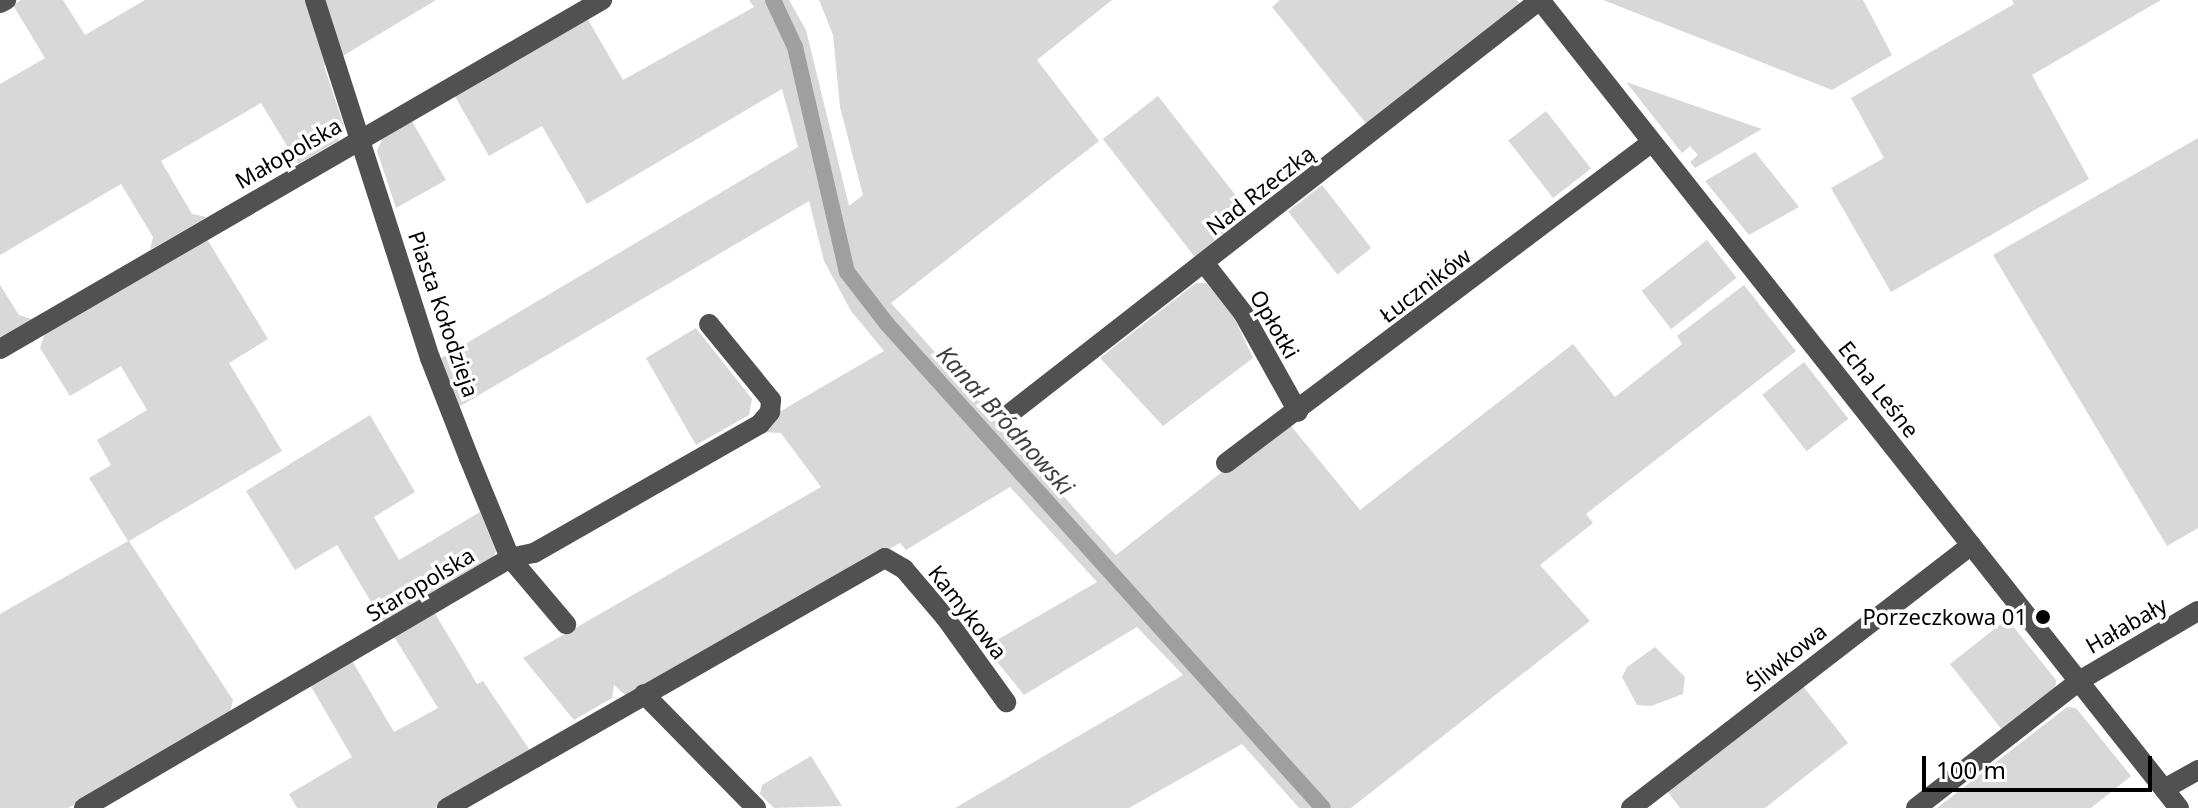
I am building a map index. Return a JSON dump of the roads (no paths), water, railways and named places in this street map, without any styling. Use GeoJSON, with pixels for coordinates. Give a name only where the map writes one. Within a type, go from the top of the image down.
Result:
{"type":"FeatureCollection","features":[{"type":"Feature","properties":{"kind":"street"},"geometry":{"type":"LineString","coordinates":[[0,3],[6,0]]}},
{"type":"Feature","properties":{"kind":"street","name":"Piasta Kołodzieja"},"geometry":{"type":"LineString","coordinates":[[315,0],[363,137],[430,358],[510,558],[566,624]]}},
{"type":"Feature","properties":{"kind":"street","name":"Małopolska"},"geometry":{"type":"LineString","coordinates":[[0,349],[602,0]]}},
{"type":"Feature","properties":{"kind":"street","name":"Echa Leśne"},"geometry":{"type":"LineString","coordinates":[[1540,0],[2179,808]]}},
{"type":"Feature","properties":{"kind":"street","name":"Nad Rzeczką"},"geometry":{"type":"LineString","coordinates":[[1008,415],[1540,0]]}},
{"type":"Feature","properties":{"kind":"street","name":"Łuczników"},"geometry":{"type":"LineString","coordinates":[[1226,463],[1298,412],[1652,142]]}},
{"type":"Feature","properties":{"kind":"street","name":"Opłotki"},"geometry":{"type":"LineString","coordinates":[[1205,264],[1243,313],[1298,412]]}},
{"type":"Feature","properties":{"kind":"street","name":"Staropolska"},"geometry":{"type":"LineString","coordinates":[[84,808],[510,558],[534,553],[760,424],[770,412],[771,400],[709,324]]}},
{"type":"Feature","properties":{"kind":"street","name":"Śliwkowa"},"geometry":{"type":"LineString","coordinates":[[1631,808],[1971,545]]}},
{"type":"Feature","properties":{"kind":"street","name":"Kamykowa"},"geometry":{"type":"LineString","coordinates":[[644,694],[885,558],[904,569],[945,617],[1006,702]]}},
{"type":"Feature","properties":{"kind":"street","name":"Hałabały"},"geometry":{"type":"LineString","coordinates":[[1916,808],[2079,681],[2198,611]]}},
{"type":"Feature","properties":{"kind":"street"},"geometry":{"type":"LineString","coordinates":[[447,808],[644,694],[756,808]]}},
{"type":"Feature","properties":{"kind":"street"},"geometry":{"type":"LineString","coordinates":[[2164,789],[2198,770]]}},
{"type":"Feature","properties":{"kind":"waterway","name":"Kanał Bródnowski"},"geometry":{"type":"LineString","coordinates":[[773,0],[795,47],[847,272],[887,324],[1323,808]]}},
{"type":"Feature","properties":{"kind":"place","name":"Porzeczkowa 01"},"geometry":{"type":"Point","coordinates":[2043,617]}}]}
